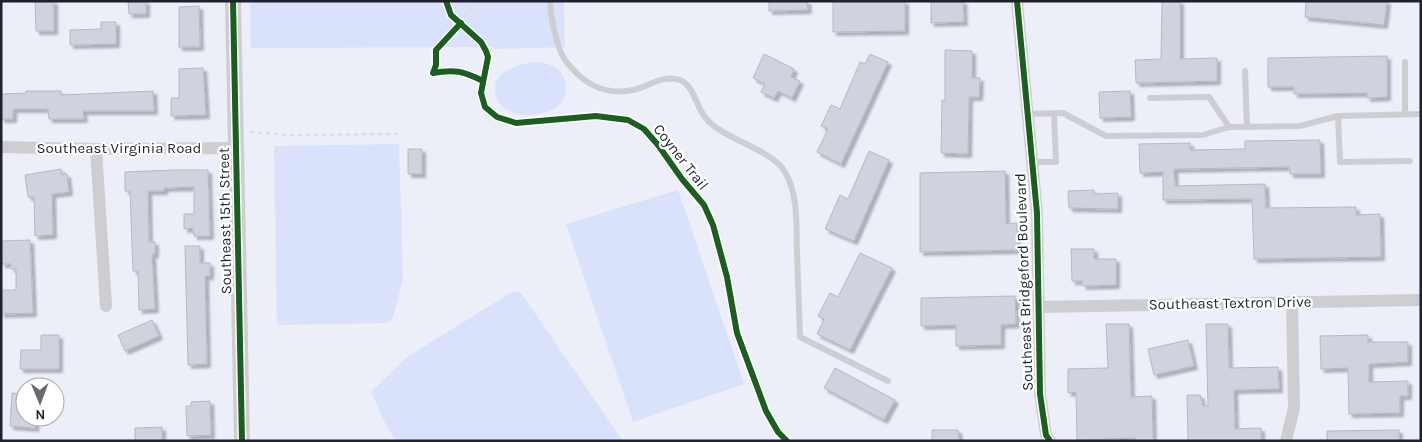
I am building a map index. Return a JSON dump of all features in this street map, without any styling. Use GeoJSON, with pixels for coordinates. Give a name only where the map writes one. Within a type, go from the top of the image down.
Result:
{"type":"FeatureCollection","features":[{"type":"Feature","properties":{"kind":"main road","name":"Southeast 15th Street"},"geometry":{"type":"LineString","coordinates":[[234,1],[242,441]]}},
{"type":"Feature","properties":{"kind":"street","name":"Southeast Bridgeford Boulevard"},"geometry":{"type":"LineString","coordinates":[[1017,1],[1037,213],[1040,394],[1046,435],[1050,441]]}},
{"type":"Feature","properties":{"kind":"street","name":"Southeast Virginia Road"},"geometry":{"type":"LineString","coordinates":[[1,148],[236,148]]}},
{"type":"Feature","properties":{"kind":"street"},"geometry":{"type":"LineString","coordinates":[[96,149],[106,306]]}},
{"type":"Feature","properties":{"kind":"street","name":"Southeast Textron Drive"},"geometry":{"type":"LineString","coordinates":[[1039,307],[1421,300]]}},
{"type":"Feature","properties":{"kind":"street"},"geometry":{"type":"LineString","coordinates":[[1286,441],[1294,408],[1292,302]]}},
{"type":"Feature","properties":{"kind":"lane"},"geometry":{"type":"LineString","coordinates":[[550,1],[554,32],[564,58],[584,79],[607,91],[618,92],[635,90],[659,79],[681,80],[693,94],[704,117],[715,127],[771,158],[785,171],[795,200],[800,337],[888,381]]}},
{"type":"Feature","properties":{"kind":"lane"},"geometry":{"type":"LineString","coordinates":[[1405,62],[1406,114]]}},
{"type":"Feature","properties":{"kind":"lane"},"geometry":{"type":"LineString","coordinates":[[1246,71],[1247,127]]}},
{"type":"Feature","properties":{"kind":"lane"},"geometry":{"type":"LineString","coordinates":[[1150,98],[1209,97],[1229,127]]}},
{"type":"Feature","properties":{"kind":"lane"},"geometry":{"type":"LineString","coordinates":[[1028,114],[1063,114],[1106,136],[1203,135],[1229,127],[1300,126],[1338,116],[1421,114]]}},
{"type":"Feature","properties":{"kind":"lane"},"geometry":{"type":"LineString","coordinates":[[1032,162],[1056,162],[1054,114]]}},
{"type":"Feature","properties":{"kind":"lane"},"geometry":{"type":"LineString","coordinates":[[1338,116],[1340,162],[1410,161]]}},
{"type":"Feature","properties":{"kind":"path"},"geometry":{"type":"LineString","coordinates":[[454,30],[458,21],[475,1]]}},
{"type":"Feature","properties":{"kind":"path"},"geometry":{"type":"LineString","coordinates":[[458,21],[467,30]]}},
{"type":"Feature","properties":{"kind":"path"},"geometry":{"type":"LineString","coordinates":[[250,132],[289,135],[402,134]]}},
{"type":"Feature","properties":{"kind":"shaded area"},"geometry":{"type":"Polygon","coordinates":[[[250,1],[564,1],[565,47],[495,49],[493,47],[251,48],[250,1]]]}},
{"type":"Feature","properties":{"kind":"shaded area"},"geometry":{"type":"Polygon","coordinates":[[[539,62],[555,67],[565,81],[565,95],[559,105],[548,112],[534,115],[520,114],[508,110],[499,102],[495,91],[499,77],[504,72],[517,66],[539,62]]]}},
{"type":"Feature","properties":{"kind":"shaded area"},"geometry":{"type":"Polygon","coordinates":[[[399,144],[403,279],[393,317],[387,323],[277,325],[274,146],[399,144]]]}},
{"type":"Feature","properties":{"kind":"shaded area"},"geometry":{"type":"Polygon","coordinates":[[[678,190],[744,384],[633,422],[566,224],[678,190]]]}},
{"type":"Feature","properties":{"kind":"shaded area"},"geometry":{"type":"Polygon","coordinates":[[[512,292],[521,293],[623,441],[396,441],[387,427],[371,392],[407,357],[512,292]]]}},
{"type":"Feature","properties":{"kind":"building"},"geometry":{"type":"Polygon","coordinates":[[[35,1],[54,1],[54,31],[36,31],[35,1]]]}},
{"type":"Feature","properties":{"kind":"building"},"geometry":{"type":"Polygon","coordinates":[[[128,1],[146,1],[146,14],[129,14],[128,1]]]}},
{"type":"Feature","properties":{"kind":"building"},"geometry":{"type":"Polygon","coordinates":[[[769,1],[807,1],[808,10],[769,11],[769,1]]]}},
{"type":"Feature","properties":{"kind":"building"},"geometry":{"type":"Polygon","coordinates":[[[833,1],[905,1],[905,31],[833,32],[833,1]]]}},
{"type":"Feature","properties":{"kind":"building"},"geometry":{"type":"Polygon","coordinates":[[[931,1],[963,1],[964,22],[931,23],[931,1]]]}},
{"type":"Feature","properties":{"kind":"building"},"geometry":{"type":"Polygon","coordinates":[[[1162,1],[1180,1],[1180,59],[1217,58],[1217,81],[1136,83],[1135,60],[1161,59],[1162,1]]]}},
{"type":"Feature","properties":{"kind":"building"},"geometry":{"type":"Polygon","coordinates":[[[1306,1],[1387,1],[1384,25],[1305,17],[1306,1]]]}},
{"type":"Feature","properties":{"kind":"building"},"geometry":{"type":"Polygon","coordinates":[[[199,6],[200,47],[179,47],[179,7],[199,6]]]}},
{"type":"Feature","properties":{"kind":"building"},"geometry":{"type":"Polygon","coordinates":[[[101,22],[116,22],[116,44],[70,45],[70,30],[101,29],[101,22]]]}},
{"type":"Feature","properties":{"kind":"building"},"geometry":{"type":"Polygon","coordinates":[[[945,50],[972,51],[972,78],[980,78],[979,97],[969,97],[968,154],[941,153],[942,100],[945,101],[945,50]]]}},
{"type":"Feature","properties":{"kind":"building"},"geometry":{"type":"Polygon","coordinates":[[[764,54],[794,69],[791,77],[800,81],[792,98],[778,91],[774,98],[761,92],[765,84],[753,78],[764,54]]]}},
{"type":"Feature","properties":{"kind":"building"},"geometry":{"type":"Polygon","coordinates":[[[870,54],[888,62],[841,164],[817,152],[828,129],[821,126],[831,105],[840,109],[860,62],[865,64],[870,54]]]}},
{"type":"Feature","properties":{"kind":"building"},"geometry":{"type":"Polygon","coordinates":[[[1387,56],[1387,97],[1367,98],[1367,93],[1294,94],[1294,87],[1268,87],[1268,58],[1387,56]]]}},
{"type":"Feature","properties":{"kind":"building"},"geometry":{"type":"Polygon","coordinates":[[[203,68],[206,115],[171,116],[171,98],[179,98],[179,69],[203,68]]]}},
{"type":"Feature","properties":{"kind":"building"},"geometry":{"type":"Polygon","coordinates":[[[26,91],[61,91],[61,95],[153,91],[154,111],[83,111],[84,119],[49,119],[48,109],[13,109],[13,119],[1,119],[1,94],[26,93],[26,91]]]}},
{"type":"Feature","properties":{"kind":"building"},"geometry":{"type":"Polygon","coordinates":[[[1130,91],[1131,117],[1100,118],[1099,92],[1130,91]]]}},
{"type":"Feature","properties":{"kind":"building"},"geometry":{"type":"Polygon","coordinates":[[[1320,140],[1321,174],[1290,174],[1289,167],[1174,169],[1175,186],[1265,184],[1266,208],[1356,207],[1356,215],[1380,214],[1381,257],[1254,259],[1252,199],[1163,200],[1163,172],[1140,173],[1139,144],[1190,143],[1190,150],[1245,149],[1245,141],[1320,140]]]}},
{"type":"Feature","properties":{"kind":"building"},"geometry":{"type":"Polygon","coordinates":[[[408,149],[422,149],[422,174],[408,174],[408,149]]]}},
{"type":"Feature","properties":{"kind":"building"},"geometry":{"type":"Polygon","coordinates":[[[869,151],[889,160],[854,241],[825,229],[840,195],[848,199],[869,151]]]}},
{"type":"Feature","properties":{"kind":"building"},"geometry":{"type":"Polygon","coordinates":[[[61,169],[62,175],[67,174],[69,192],[52,194],[53,235],[35,236],[34,197],[28,197],[25,175],[61,169]]]}},
{"type":"Feature","properties":{"kind":"building"},"geometry":{"type":"Polygon","coordinates":[[[208,170],[210,236],[194,236],[193,228],[184,229],[184,214],[194,214],[194,187],[164,188],[164,191],[148,191],[149,242],[155,242],[155,254],[152,254],[155,309],[139,310],[138,271],[133,271],[130,191],[125,191],[125,172],[208,170]]]}},
{"type":"Feature","properties":{"kind":"building"},"geometry":{"type":"Polygon","coordinates":[[[1005,171],[1006,224],[1017,223],[1017,250],[920,252],[920,173],[1005,171]]]}},
{"type":"Feature","properties":{"kind":"building"},"geometry":{"type":"Polygon","coordinates":[[[1094,190],[1094,194],[1118,193],[1118,209],[1069,208],[1068,191],[1094,190]]]}},
{"type":"Feature","properties":{"kind":"building"},"geometry":{"type":"Polygon","coordinates":[[[30,240],[33,313],[1,314],[1,290],[16,290],[16,269],[11,269],[11,264],[2,264],[1,241],[30,240]]]}},
{"type":"Feature","properties":{"kind":"building"},"geometry":{"type":"Polygon","coordinates":[[[185,246],[200,246],[200,263],[210,263],[210,276],[205,276],[207,364],[188,365],[185,246]]]}},
{"type":"Feature","properties":{"kind":"building"},"geometry":{"type":"Polygon","coordinates":[[[1071,249],[1094,249],[1094,259],[1116,259],[1116,285],[1083,286],[1082,281],[1072,281],[1071,249]]]}},
{"type":"Feature","properties":{"kind":"building"},"geometry":{"type":"Polygon","coordinates":[[[860,253],[892,268],[850,350],[817,334],[824,319],[818,316],[830,293],[838,297],[860,253]]]}},
{"type":"Feature","properties":{"kind":"building"},"geometry":{"type":"Polygon","coordinates":[[[1015,296],[1016,324],[1001,325],[1001,345],[956,346],[956,325],[921,326],[921,298],[1015,296]]]}},
{"type":"Feature","properties":{"kind":"building"},"geometry":{"type":"Polygon","coordinates":[[[152,320],[159,336],[125,351],[118,335],[152,320]]]}},
{"type":"Feature","properties":{"kind":"building"},"geometry":{"type":"Polygon","coordinates":[[[1106,324],[1129,324],[1131,397],[1152,396],[1153,441],[1135,441],[1135,438],[1077,440],[1076,392],[1068,393],[1068,369],[1108,368],[1106,324]]]}},
{"type":"Feature","properties":{"kind":"building"},"geometry":{"type":"Polygon","coordinates":[[[1206,324],[1228,324],[1229,368],[1278,367],[1279,389],[1234,390],[1235,429],[1261,428],[1261,441],[1188,441],[1187,395],[1200,395],[1203,406],[1208,406],[1206,324]]]}},
{"type":"Feature","properties":{"kind":"building"},"geometry":{"type":"Polygon","coordinates":[[[41,335],[59,335],[59,369],[20,369],[21,350],[41,350],[41,335]]]}},
{"type":"Feature","properties":{"kind":"building"},"geometry":{"type":"Polygon","coordinates":[[[1368,335],[1368,342],[1408,342],[1408,362],[1369,364],[1369,382],[1408,381],[1408,396],[1400,396],[1400,413],[1349,414],[1348,368],[1321,369],[1320,336],[1368,335]]]}},
{"type":"Feature","properties":{"kind":"building"},"geometry":{"type":"Polygon","coordinates":[[[1188,340],[1194,366],[1154,375],[1148,349],[1188,340]]]}},
{"type":"Feature","properties":{"kind":"building"},"geometry":{"type":"Polygon","coordinates":[[[835,368],[895,400],[884,420],[824,388],[835,368]]]}},
{"type":"Feature","properties":{"kind":"building"},"geometry":{"type":"Polygon","coordinates":[[[12,393],[15,393],[15,426],[10,426],[12,393]]]}},
{"type":"Feature","properties":{"kind":"building"},"geometry":{"type":"Polygon","coordinates":[[[210,401],[211,435],[187,436],[186,406],[191,406],[191,402],[210,401]]]}},
{"type":"Feature","properties":{"kind":"building"},"geometry":{"type":"Polygon","coordinates":[[[162,427],[162,441],[135,441],[135,428],[162,427]]]}},
{"type":"Feature","properties":{"kind":"building"},"geometry":{"type":"Polygon","coordinates":[[[932,430],[958,430],[959,441],[932,441],[932,430]]]}},
{"type":"Feature","properties":{"kind":"building"},"geometry":{"type":"Polygon","coordinates":[[[1399,430],[1399,441],[1327,441],[1327,431],[1399,430]]]}},
{"type":"Feature","properties":{"kind":"cycle path"},"geometry":{"type":"LineString","coordinates":[[233,1],[242,441]]}},
{"type":"Feature","properties":{"kind":"cycle path","name":"Coyner Trail"},"geometry":{"type":"LineString","coordinates":[[446,1],[451,15],[481,42],[486,51],[488,57],[481,93],[485,107],[497,117],[516,123],[596,116],[628,120],[644,129],[658,145],[682,179],[704,205],[713,225],[727,277],[737,333],[766,411],[778,432],[787,441]]}},
{"type":"Feature","properties":{"kind":"cycle path"},"geometry":{"type":"LineString","coordinates":[[1017,1],[1037,213],[1040,394],[1046,435],[1050,441]]}},
{"type":"Feature","properties":{"kind":"cycle path"},"geometry":{"type":"LineString","coordinates":[[461,23],[436,50],[436,65],[433,73],[458,72],[483,81]]}}]}
